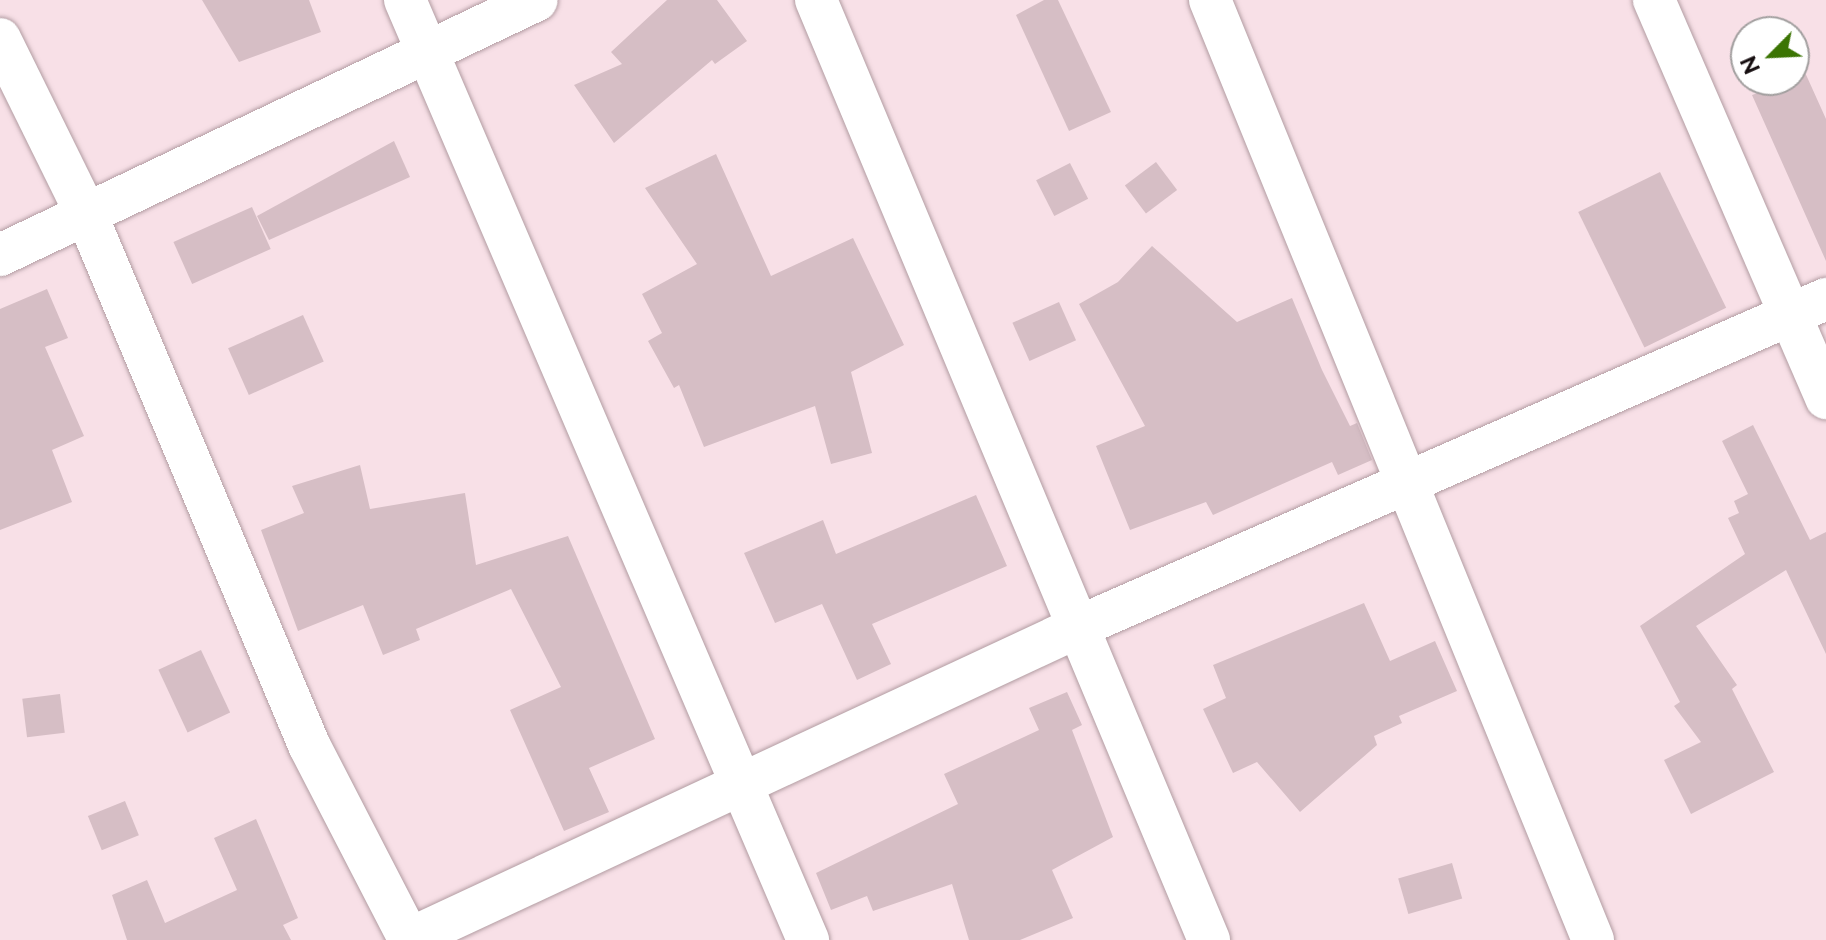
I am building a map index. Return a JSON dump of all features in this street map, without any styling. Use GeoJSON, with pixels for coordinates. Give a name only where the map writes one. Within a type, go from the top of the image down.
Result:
{"type":"FeatureCollection","features":[{"type":"Feature","properties":{"kind":"street"},"geometry":{"type":"LineString","coordinates":[[405,0],[808,940]]}},
{"type":"Feature","properties":{"kind":"street"},"geometry":{"type":"LineString","coordinates":[[0,255],[87,216],[427,48],[537,0]]}},
{"type":"Feature","properties":{"kind":"street"},"geometry":{"type":"LineString","coordinates":[[816,0],[1209,940]]}},
{"type":"Feature","properties":{"kind":"street"},"geometry":{"type":"LineString","coordinates":[[1210,0],[1409,482],[1593,940]]}},
{"type":"Feature","properties":{"kind":"street"},"geometry":{"type":"LineString","coordinates":[[1654,0],[1810,307],[1826,398]]}},
{"type":"Feature","properties":{"kind":"street"},"geometry":{"type":"LineString","coordinates":[[0,39],[87,216],[309,745],[408,939],[1078,627],[1810,307]]}},
{"type":"Feature","properties":{"kind":"building"},"geometry":{"type":"Polygon","coordinates":[[[202,0],[309,0],[321,32],[239,62],[202,0]]]}},
{"type":"Feature","properties":{"kind":"building"},"geometry":{"type":"Polygon","coordinates":[[[667,0],[717,0],[747,41],[715,64],[712,60],[614,143],[574,85],[622,64],[611,52],[667,0]]]}},
{"type":"Feature","properties":{"kind":"building"},"geometry":{"type":"Polygon","coordinates":[[[1044,0],[1058,0],[1111,112],[1069,131],[1016,15],[1044,0]]]}},
{"type":"Feature","properties":{"kind":"building"},"geometry":{"type":"Polygon","coordinates":[[[1810,84],[1826,119],[1826,261],[1752,96],[1810,96],[1810,84]]]}},
{"type":"Feature","properties":{"kind":"building"},"geometry":{"type":"Polygon","coordinates":[[[394,141],[410,177],[269,240],[257,216],[394,141]]]}},
{"type":"Feature","properties":{"kind":"building"},"geometry":{"type":"Polygon","coordinates":[[[716,154],[771,276],[853,238],[904,345],[851,372],[872,453],[831,464],[815,406],[704,447],[679,385],[674,388],[648,341],[662,333],[642,294],[697,264],[645,188],[716,154]]]}},
{"type":"Feature","properties":{"kind":"building"},"geometry":{"type":"Polygon","coordinates":[[[1156,162],[1177,190],[1146,213],[1125,185],[1156,162]]]}},
{"type":"Feature","properties":{"kind":"building"},"geometry":{"type":"Polygon","coordinates":[[[1070,163],[1088,199],[1054,216],[1036,180],[1070,163]]]}},
{"type":"Feature","properties":{"kind":"building"},"geometry":{"type":"Polygon","coordinates":[[[1660,172],[1726,308],[1644,348],[1578,212],[1660,172]]]}},
{"type":"Feature","properties":{"kind":"building"},"geometry":{"type":"Polygon","coordinates":[[[252,207],[271,249],[192,284],[173,242],[252,207]]]}},
{"type":"Feature","properties":{"kind":"building"},"geometry":{"type":"Polygon","coordinates":[[[1152,246],[1237,322],[1292,298],[1322,370],[1350,426],[1357,423],[1372,460],[1338,475],[1332,462],[1213,515],[1206,502],[1130,530],[1096,446],[1145,426],[1079,304],[1118,282],[1152,246]]]}},
{"type":"Feature","properties":{"kind":"building"},"geometry":{"type":"Polygon","coordinates":[[[47,289],[68,338],[45,347],[84,436],[52,450],[72,502],[0,530],[0,309],[47,289]]]}},
{"type":"Feature","properties":{"kind":"building"},"geometry":{"type":"Polygon","coordinates":[[[1059,302],[1076,340],[1029,361],[1012,323],[1059,302]]]}},
{"type":"Feature","properties":{"kind":"building"},"geometry":{"type":"Polygon","coordinates":[[[303,315],[324,362],[249,395],[228,348],[303,315]]]}},
{"type":"Feature","properties":{"kind":"building"},"geometry":{"type":"Polygon","coordinates":[[[1753,425],[1810,540],[1826,532],[1826,654],[1786,570],[1696,626],[1737,685],[1732,689],[1774,772],[1691,814],[1664,760],[1701,742],[1674,706],[1680,702],[1640,626],[1745,554],[1728,518],[1739,513],[1734,501],[1748,494],[1722,441],[1753,425]]]}},
{"type":"Feature","properties":{"kind":"building"},"geometry":{"type":"Polygon","coordinates":[[[360,465],[370,509],[465,493],[476,565],[568,536],[655,739],[589,768],[609,812],[564,831],[510,710],[561,687],[511,589],[416,629],[420,640],[383,655],[363,605],[298,631],[261,530],[304,513],[292,486],[360,465]]]}},
{"type":"Feature","properties":{"kind":"building"},"geometry":{"type":"Polygon","coordinates":[[[976,495],[1007,566],[872,624],[891,664],[857,680],[822,604],[775,623],[744,553],[823,520],[836,554],[976,495]]]}},
{"type":"Feature","properties":{"kind":"building"},"geometry":{"type":"Polygon","coordinates":[[[1364,603],[1390,661],[1435,641],[1457,691],[1399,716],[1402,723],[1374,736],[1377,745],[1300,812],[1257,762],[1233,773],[1203,709],[1226,698],[1213,665],[1364,603]]]}},
{"type":"Feature","properties":{"kind":"building"},"geometry":{"type":"Polygon","coordinates":[[[201,650],[230,713],[188,732],[158,670],[201,650]]]}},
{"type":"Feature","properties":{"kind":"building"},"geometry":{"type":"Polygon","coordinates":[[[1067,692],[1082,725],[1072,730],[1113,837],[1052,870],[1073,918],[1020,940],[969,940],[952,884],[873,911],[867,896],[831,910],[816,873],[958,804],[944,774],[1039,730],[1029,708],[1067,692]]]}},
{"type":"Feature","properties":{"kind":"building"},"geometry":{"type":"Polygon","coordinates":[[[60,694],[65,733],[27,737],[22,699],[60,694]]]}},
{"type":"Feature","properties":{"kind":"building"},"geometry":{"type":"Polygon","coordinates":[[[125,801],[139,835],[102,850],[88,816],[125,801]]]}},
{"type":"Feature","properties":{"kind":"building"},"geometry":{"type":"Polygon","coordinates":[[[256,819],[298,918],[283,925],[291,940],[127,940],[112,895],[147,880],[165,923],[237,890],[214,838],[256,819]]]}},
{"type":"Feature","properties":{"kind":"building"},"geometry":{"type":"Polygon","coordinates":[[[1452,863],[1462,899],[1408,914],[1398,878],[1452,863]]]}}]}
